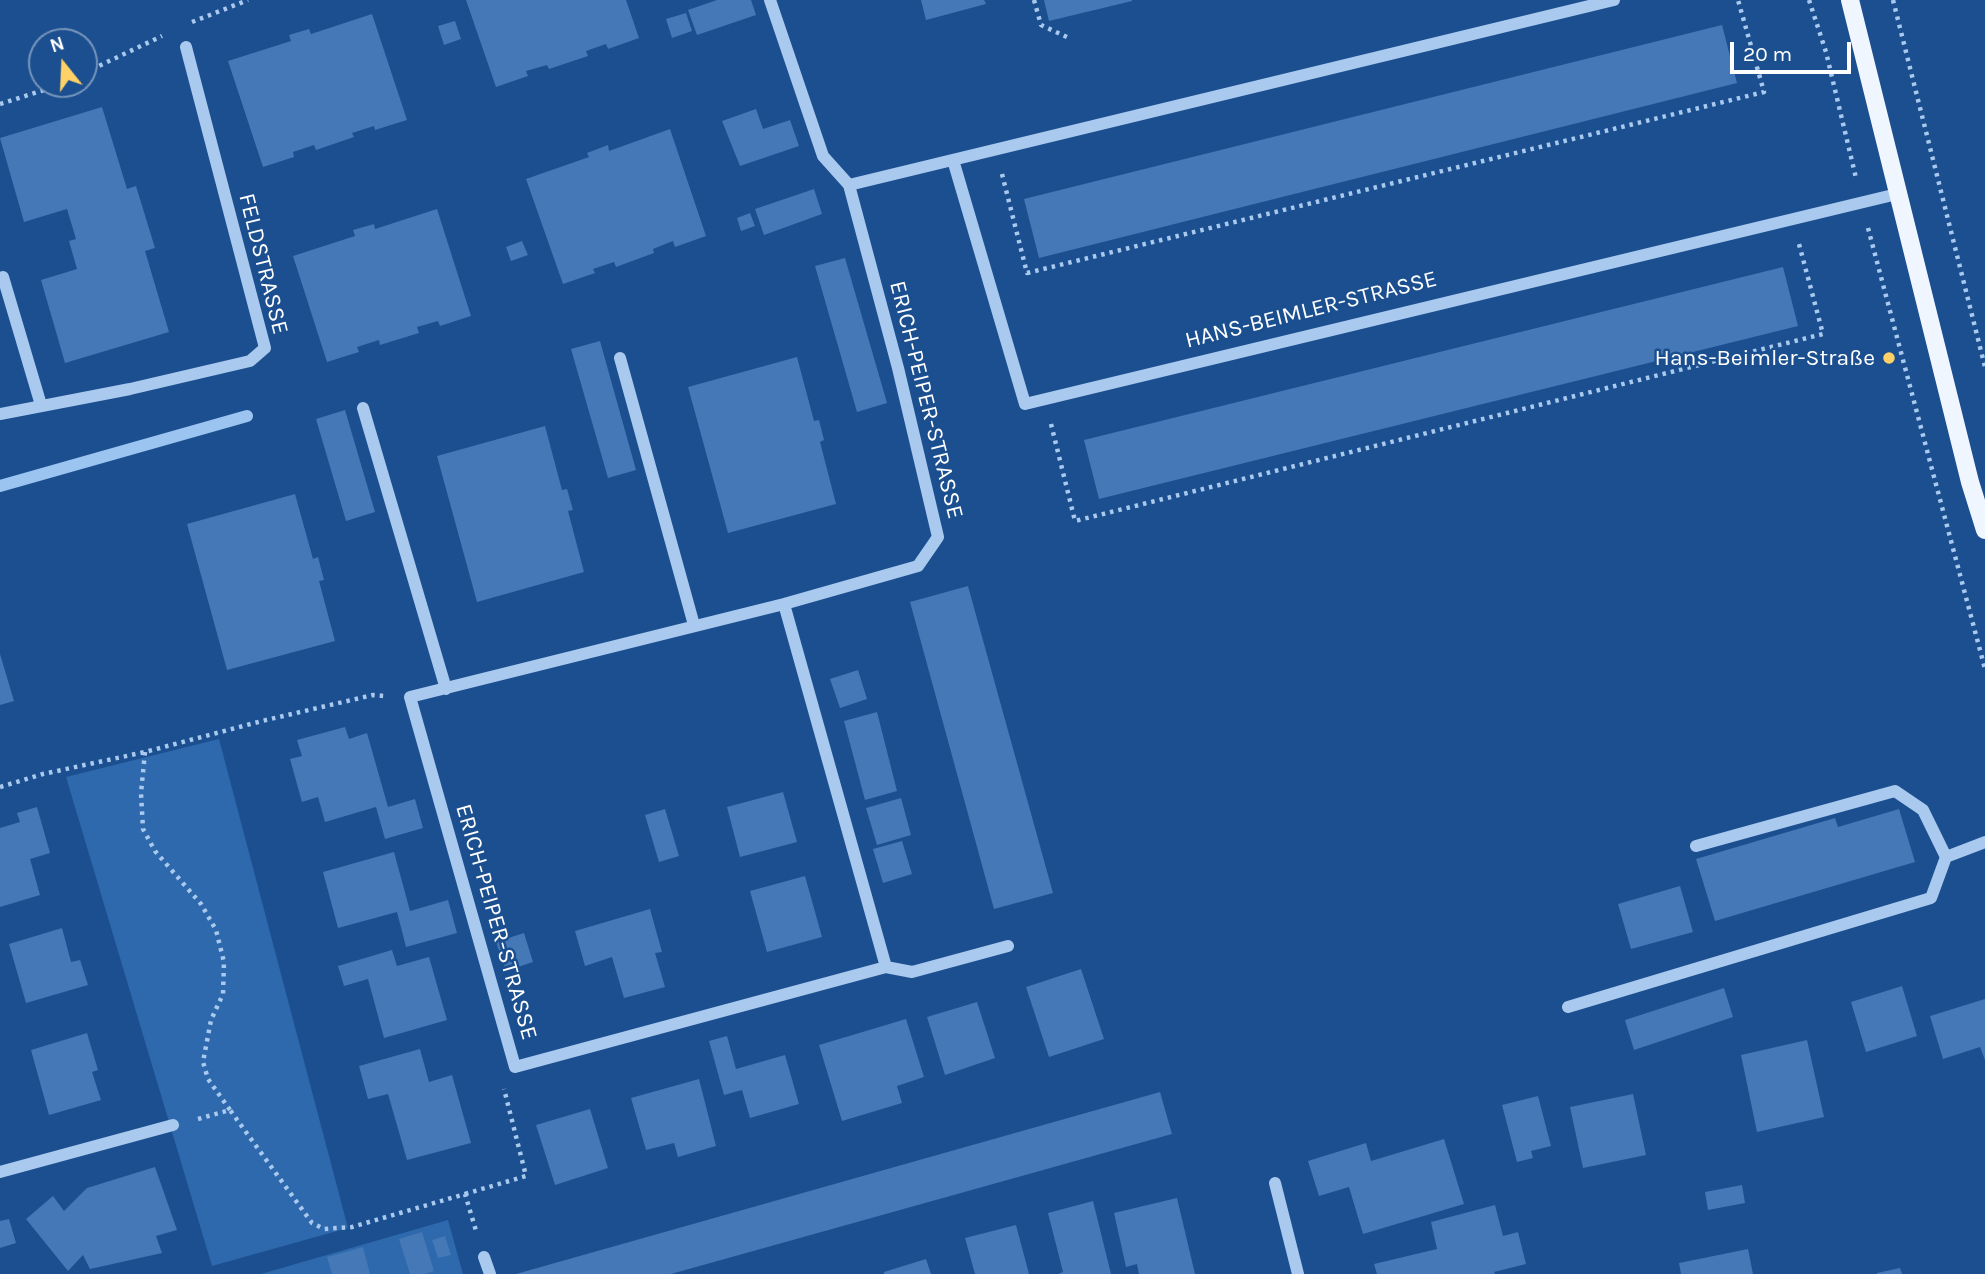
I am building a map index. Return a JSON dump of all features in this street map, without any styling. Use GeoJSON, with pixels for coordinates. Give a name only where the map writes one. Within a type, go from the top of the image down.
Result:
{"type":"FeatureCollection","features":[{"type":"Feature","properties":{"kind":"main road"},"geometry":{"type":"LineString","coordinates":[[1850,0],[1970,482],[1985,530]]}},
{"type":"Feature","properties":{"kind":"street"},"geometry":{"type":"LineString","coordinates":[[770,0],[823,156],[849,185],[1614,0]]}},
{"type":"Feature","properties":{"kind":"street","name":"FELDSTRASSE"},"geometry":{"type":"LineString","coordinates":[[0,414],[130,389],[250,361],[265,348],[186,47]]}},
{"type":"Feature","properties":{"kind":"street"},"geometry":{"type":"LineString","coordinates":[[953,160],[1025,404],[1045,399]]}},
{"type":"Feature","properties":{"kind":"street","name":"ERICH-PEIPER-STRASSE"},"geometry":{"type":"LineString","coordinates":[[849,185],[898,368],[938,537],[918,566],[784,604],[410,697],[515,1067],[886,967],[912,972],[1008,946]]}},
{"type":"Feature","properties":{"kind":"street","name":"HANS-BEIMLER-STRASSE"},"geometry":{"type":"LineString","coordinates":[[1045,399],[1897,194]]}},
{"type":"Feature","properties":{"kind":"street"},"geometry":{"type":"LineString","coordinates":[[3,276],[41,405]]}},
{"type":"Feature","properties":{"kind":"street"},"geometry":{"type":"LineString","coordinates":[[620,358],[694,625]]}},
{"type":"Feature","properties":{"kind":"street"},"geometry":{"type":"LineString","coordinates":[[363,408],[446,689]]}},
{"type":"Feature","properties":{"kind":"street"},"geometry":{"type":"LineString","coordinates":[[784,604],[886,967]]}},
{"type":"Feature","properties":{"kind":"street"},"geometry":{"type":"LineString","coordinates":[[1568,1007],[1931,898],[1946,857],[1923,810],[1895,791],[1696,846]]}},
{"type":"Feature","properties":{"kind":"street"},"geometry":{"type":"LineString","coordinates":[[1946,857],[1985,842]]}},
{"type":"Feature","properties":{"kind":"street"},"geometry":{"type":"LineString","coordinates":[[0,1172],[173,1125]]}},
{"type":"Feature","properties":{"kind":"street"},"geometry":{"type":"LineString","coordinates":[[1275,1183],[1298,1274]]}},
{"type":"Feature","properties":{"kind":"street"},"geometry":{"type":"LineString","coordinates":[[484,1257],[490,1274]]}},
{"type":"Feature","properties":{"kind":"path"},"geometry":{"type":"LineString","coordinates":[[1034,0],[1041,25],[1069,38]]}},
{"type":"Feature","properties":{"kind":"path"},"geometry":{"type":"LineString","coordinates":[[996,149],[1027,273],[1764,92],[1738,0]]}},
{"type":"Feature","properties":{"kind":"path"},"geometry":{"type":"LineString","coordinates":[[1809,0],[1826,52],[1861,202],[1985,669]]}},
{"type":"Feature","properties":{"kind":"path"},"geometry":{"type":"LineString","coordinates":[[1893,0],[1985,367]]}},
{"type":"Feature","properties":{"kind":"path"},"geometry":{"type":"LineString","coordinates":[[0,104],[28,95]]}},
{"type":"Feature","properties":{"kind":"path"},"geometry":{"type":"LineString","coordinates":[[1045,399],[1075,521],[1823,334],[1793,220]]}},
{"type":"Feature","properties":{"kind":"path"},"geometry":{"type":"LineString","coordinates":[[0,787],[43,774],[145,752],[373,695],[410,697]]}},
{"type":"Feature","properties":{"kind":"path"},"geometry":{"type":"LineString","coordinates":[[145,752],[141,793],[143,829],[155,851],[201,904],[216,930],[224,962],[223,994],[211,1020],[203,1062],[208,1079],[312,1223],[324,1229],[352,1227],[526,1176],[503,1091],[515,1067]]}},
{"type":"Feature","properties":{"kind":"path"},"geometry":{"type":"LineString","coordinates":[[173,1125],[230,1110]]}},
{"type":"Feature","properties":{"kind":"path"},"geometry":{"type":"LineString","coordinates":[[465,1194],[484,1257]]}},
{"type":"Feature","properties":{"kind":"shaded area"},"geometry":{"type":"Polygon","coordinates":[[[219,739],[348,1228],[212,1266],[66,777],[219,739]]]}},
{"type":"Feature","properties":{"kind":"shaded area"},"geometry":{"type":"Polygon","coordinates":[[[448,1220],[463,1274],[261,1274],[448,1220]]]}},
{"type":"Feature","properties":{"kind":"building"},"geometry":{"type":"Polygon","coordinates":[[[466,0],[626,0],[639,38],[608,49],[606,44],[586,51],[588,56],[549,69],[547,65],[526,71],[528,76],[496,87],[466,0]]]}},
{"type":"Feature","properties":{"kind":"building"},"geometry":{"type":"Polygon","coordinates":[[[717,0],[751,0],[756,15],[697,35],[688,10],[717,0]]]}},
{"type":"Feature","properties":{"kind":"building"},"geometry":{"type":"Polygon","coordinates":[[[921,0],[984,0],[986,4],[926,20],[921,0]]]}},
{"type":"Feature","properties":{"kind":"building"},"geometry":{"type":"Polygon","coordinates":[[[1044,0],[1132,0],[1132,1],[1049,21],[1044,0]]]}},
{"type":"Feature","properties":{"kind":"building"},"geometry":{"type":"Polygon","coordinates":[[[686,13],[692,31],[672,38],[666,19],[686,13]]]}},
{"type":"Feature","properties":{"kind":"building"},"geometry":{"type":"Polygon","coordinates":[[[372,14],[407,120],[375,130],[374,126],[352,133],[354,137],[316,150],[314,145],[293,152],[294,157],[263,167],[228,61],[291,41],[289,35],[309,29],[311,34],[372,14]]]}},
{"type":"Feature","properties":{"kind":"building"},"geometry":{"type":"Polygon","coordinates":[[[455,21],[461,39],[444,45],[438,26],[455,21]]]}},
{"type":"Feature","properties":{"kind":"building"},"geometry":{"type":"Polygon","coordinates":[[[1722,25],[1737,83],[1039,258],[1024,199],[1722,25]]]}},
{"type":"Feature","properties":{"kind":"building"},"geometry":{"type":"Polygon","coordinates":[[[102,107],[127,189],[136,186],[155,248],[145,251],[169,332],[65,363],[41,280],[77,269],[69,241],[76,239],[67,209],[24,222],[0,138],[102,107]]]}},
{"type":"Feature","properties":{"kind":"building"},"geometry":{"type":"Polygon","coordinates":[[[756,109],[763,129],[790,120],[799,146],[740,166],[722,121],[756,109]]]}},
{"type":"Feature","properties":{"kind":"building"},"geometry":{"type":"Polygon","coordinates":[[[670,129],[706,236],[675,247],[673,241],[653,249],[654,253],[616,267],[614,262],[593,269],[595,273],[563,284],[526,179],[589,157],[587,153],[608,145],[609,151],[670,129]]]}},
{"type":"Feature","properties":{"kind":"building"},"geometry":{"type":"Polygon","coordinates":[[[814,189],[822,214],[764,235],[755,209],[814,189]]]}},
{"type":"Feature","properties":{"kind":"building"},"geometry":{"type":"Polygon","coordinates":[[[437,209],[471,316],[440,326],[438,321],[417,327],[419,333],[380,345],[379,340],[357,347],[359,352],[327,362],[293,256],[355,236],[353,230],[374,224],[375,229],[437,209]]]}},
{"type":"Feature","properties":{"kind":"building"},"geometry":{"type":"Polygon","coordinates":[[[750,213],[755,226],[741,231],[737,218],[750,213]]]}},
{"type":"Feature","properties":{"kind":"building"},"geometry":{"type":"Polygon","coordinates":[[[522,241],[528,255],[511,261],[506,247],[522,241]]]}},
{"type":"Feature","properties":{"kind":"building"},"geometry":{"type":"Polygon","coordinates":[[[845,258],[887,403],[857,412],[815,266],[845,258]]]}},
{"type":"Feature","properties":{"kind":"building"},"geometry":{"type":"Polygon","coordinates":[[[1783,267],[1798,326],[1099,499],[1084,440],[1783,267]]]}},
{"type":"Feature","properties":{"kind":"building"},"geometry":{"type":"Polygon","coordinates":[[[600,341],[636,470],[608,478],[571,349],[600,341]]]}},
{"type":"Feature","properties":{"kind":"building"},"geometry":{"type":"Polygon","coordinates":[[[797,357],[814,421],[819,420],[824,440],[820,442],[836,504],[728,533],[688,387],[797,357]]]}},
{"type":"Feature","properties":{"kind":"building"},"geometry":{"type":"Polygon","coordinates":[[[345,410],[375,512],[346,521],[316,419],[345,410]]]}},
{"type":"Feature","properties":{"kind":"building"},"geometry":{"type":"Polygon","coordinates":[[[545,426],[562,490],[567,489],[573,510],[568,511],[584,572],[477,602],[437,456],[545,426]]]}},
{"type":"Feature","properties":{"kind":"building"},"geometry":{"type":"Polygon","coordinates":[[[295,494],[313,559],[318,557],[324,580],[319,581],[335,641],[227,670],[187,524],[295,494]]]}},
{"type":"Feature","properties":{"kind":"building"},"geometry":{"type":"Polygon","coordinates":[[[968,586],[1053,893],[994,909],[910,602],[968,586]]]}},
{"type":"Feature","properties":{"kind":"building"},"geometry":{"type":"Polygon","coordinates":[[[0,654],[14,701],[0,705],[0,654]]]}},
{"type":"Feature","properties":{"kind":"building"},"geometry":{"type":"Polygon","coordinates":[[[858,670],[867,699],[840,708],[830,679],[858,670]]]}},
{"type":"Feature","properties":{"kind":"building"},"geometry":{"type":"Polygon","coordinates":[[[877,712],[897,791],[865,800],[844,721],[877,712]]]}},
{"type":"Feature","properties":{"kind":"building"},"geometry":{"type":"Polygon","coordinates":[[[345,727],[349,739],[367,733],[388,807],[415,799],[423,828],[385,839],[376,807],[325,822],[318,797],[302,802],[290,759],[302,756],[297,740],[345,727]]]}},
{"type":"Feature","properties":{"kind":"building"},"geometry":{"type":"Polygon","coordinates":[[[783,792],[797,842],[740,857],[727,807],[783,792]]]}},
{"type":"Feature","properties":{"kind":"building"},"geometry":{"type":"Polygon","coordinates":[[[901,798],[911,835],[877,845],[866,808],[901,798]]]}},
{"type":"Feature","properties":{"kind":"building"},"geometry":{"type":"Polygon","coordinates":[[[37,807],[50,853],[30,859],[40,895],[0,907],[0,828],[20,822],[17,813],[37,807]]]}},
{"type":"Feature","properties":{"kind":"building"},"geometry":{"type":"Polygon","coordinates":[[[665,809],[679,856],[659,862],[645,815],[665,809]]]}},
{"type":"Feature","properties":{"kind":"building"},"geometry":{"type":"Polygon","coordinates":[[[1899,809],[1915,862],[1715,921],[1696,859],[1835,818],[1838,827],[1899,809]]]}},
{"type":"Feature","properties":{"kind":"building"},"geometry":{"type":"Polygon","coordinates":[[[902,841],[912,874],[883,883],[873,849],[902,841]]]}},
{"type":"Feature","properties":{"kind":"building"},"geometry":{"type":"Polygon","coordinates":[[[394,852],[410,911],[448,900],[457,933],[406,947],[397,912],[338,928],[323,872],[394,852]]]}},
{"type":"Feature","properties":{"kind":"building"},"geometry":{"type":"Polygon","coordinates":[[[805,876],[822,937],[767,952],[750,891],[805,876]]]}},
{"type":"Feature","properties":{"kind":"building"},"geometry":{"type":"Polygon","coordinates":[[[1680,886],[1693,932],[1631,949],[1618,904],[1680,886]]]}},
{"type":"Feature","properties":{"kind":"building"},"geometry":{"type":"Polygon","coordinates":[[[650,909],[662,952],[655,953],[665,987],[624,998],[612,957],[585,966],[575,931],[650,909]]]}},
{"type":"Feature","properties":{"kind":"building"},"geometry":{"type":"Polygon","coordinates":[[[62,928],[71,962],[80,960],[88,985],[26,1003],[9,944],[62,928]]]}},
{"type":"Feature","properties":{"kind":"building"},"geometry":{"type":"Polygon","coordinates":[[[524,933],[533,962],[506,971],[496,942],[524,933]]]}},
{"type":"Feature","properties":{"kind":"building"},"geometry":{"type":"Polygon","coordinates":[[[392,950],[397,966],[429,957],[447,1020],[384,1038],[368,979],[344,986],[338,966],[392,950]]]}},
{"type":"Feature","properties":{"kind":"building"},"geometry":{"type":"Polygon","coordinates":[[[1081,969],[1104,1039],[1049,1057],[1026,987],[1081,969]]]}},
{"type":"Feature","properties":{"kind":"building"},"geometry":{"type":"Polygon","coordinates":[[[1902,986],[1917,1036],[1866,1052],[1851,1002],[1902,986]]]}},
{"type":"Feature","properties":{"kind":"building"},"geometry":{"type":"Polygon","coordinates":[[[1724,988],[1733,1017],[1634,1050],[1625,1020],[1724,988]]]}},
{"type":"Feature","properties":{"kind":"building"},"geometry":{"type":"Polygon","coordinates":[[[1985,999],[1985,1060],[1980,1047],[1943,1059],[1930,1016],[1985,999]]]}},
{"type":"Feature","properties":{"kind":"building"},"geometry":{"type":"Polygon","coordinates":[[[977,1002],[995,1058],[945,1075],[927,1017],[977,1002]]]}},
{"type":"Feature","properties":{"kind":"building"},"geometry":{"type":"Polygon","coordinates":[[[906,1019],[924,1077],[897,1086],[902,1103],[842,1121],[819,1045],[906,1019]]]}},
{"type":"Feature","properties":{"kind":"building"},"geometry":{"type":"Polygon","coordinates":[[[87,1033],[98,1070],[92,1072],[101,1100],[49,1115],[31,1050],[87,1033]]]}},
{"type":"Feature","properties":{"kind":"building"},"geometry":{"type":"Polygon","coordinates":[[[727,1036],[736,1069],[785,1055],[799,1104],[750,1118],[742,1090],[724,1095],[709,1041],[727,1036]]]}},
{"type":"Feature","properties":{"kind":"building"},"geometry":{"type":"Polygon","coordinates":[[[1807,1040],[1824,1117],[1757,1132],[1741,1055],[1807,1040]]]}},
{"type":"Feature","properties":{"kind":"building"},"geometry":{"type":"Polygon","coordinates":[[[420,1049],[429,1082],[452,1075],[471,1143],[407,1160],[388,1094],[368,1099],[359,1066],[420,1049]]]}},
{"type":"Feature","properties":{"kind":"building"},"geometry":{"type":"Polygon","coordinates":[[[699,1079],[716,1146],[678,1157],[674,1143],[646,1150],[631,1098],[699,1079]]]}},
{"type":"Feature","properties":{"kind":"building"},"geometry":{"type":"Polygon","coordinates":[[[1160,1092],[1172,1134],[671,1274],[516,1274],[1160,1092]]]}},
{"type":"Feature","properties":{"kind":"building"},"geometry":{"type":"Polygon","coordinates":[[[1633,1094],[1646,1155],[1583,1168],[1570,1107],[1633,1094]]]}},
{"type":"Feature","properties":{"kind":"building"},"geometry":{"type":"Polygon","coordinates":[[[1538,1096],[1551,1146],[1531,1151],[1533,1158],[1517,1162],[1502,1105],[1538,1096]]]}},
{"type":"Feature","properties":{"kind":"building"},"geometry":{"type":"Polygon","coordinates":[[[590,1109],[608,1168],[555,1185],[536,1125],[590,1109]]]}},
{"type":"Feature","properties":{"kind":"building"},"geometry":{"type":"Polygon","coordinates":[[[1444,1139],[1464,1204],[1363,1234],[1349,1187],[1319,1196],[1308,1161],[1366,1143],[1371,1161],[1444,1139]]]}},
{"type":"Feature","properties":{"kind":"building"},"geometry":{"type":"Polygon","coordinates":[[[155,1167],[177,1230],[156,1236],[162,1253],[90,1269],[83,1255],[68,1271],[26,1219],[53,1196],[64,1211],[87,1188],[155,1167]]]}},
{"type":"Feature","properties":{"kind":"building"},"geometry":{"type":"Polygon","coordinates":[[[1742,1185],[1745,1203],[1708,1210],[1705,1192],[1742,1185]]]}},
{"type":"Feature","properties":{"kind":"building"},"geometry":{"type":"Polygon","coordinates":[[[1177,1198],[1195,1274],[1139,1274],[1137,1264],[1126,1267],[1114,1213],[1177,1198]]]}},
{"type":"Feature","properties":{"kind":"building"},"geometry":{"type":"Polygon","coordinates":[[[1093,1201],[1111,1274],[1058,1274],[1063,1272],[1048,1213],[1093,1201]]]}},
{"type":"Feature","properties":{"kind":"building"},"geometry":{"type":"Polygon","coordinates":[[[1495,1205],[1503,1236],[1518,1232],[1526,1264],[1494,1272],[1495,1274],[1377,1274],[1374,1264],[1437,1249],[1431,1222],[1495,1205]]]}},
{"type":"Feature","properties":{"kind":"building"},"geometry":{"type":"Polygon","coordinates":[[[9,1219],[16,1243],[0,1248],[0,1221],[9,1219]]]}},
{"type":"Feature","properties":{"kind":"building"},"geometry":{"type":"Polygon","coordinates":[[[1016,1225],[1029,1274],[975,1274],[965,1238],[1016,1225]]]}},
{"type":"Feature","properties":{"kind":"building"},"geometry":{"type":"Polygon","coordinates":[[[422,1232],[434,1271],[410,1274],[399,1239],[422,1232]]]}},
{"type":"Feature","properties":{"kind":"building"},"geometry":{"type":"Polygon","coordinates":[[[445,1236],[451,1255],[438,1258],[432,1240],[445,1236]]]}},
{"type":"Feature","properties":{"kind":"building"},"geometry":{"type":"Polygon","coordinates":[[[363,1247],[370,1274],[332,1274],[327,1257],[363,1247]]]}},
{"type":"Feature","properties":{"kind":"building"},"geometry":{"type":"Polygon","coordinates":[[[1748,1249],[1753,1274],[1681,1274],[1679,1263],[1748,1249]]]}},
{"type":"Feature","properties":{"kind":"building"},"geometry":{"type":"Polygon","coordinates":[[[926,1259],[931,1274],[884,1274],[884,1272],[926,1259]]]}},
{"type":"Feature","properties":{"kind":"building"},"geometry":{"type":"Polygon","coordinates":[[[1900,1268],[1902,1274],[1877,1274],[1877,1273],[1900,1268]]]}},
{"type":"Feature","properties":{"kind":"waterway"},"geometry":{"type":"LineString","coordinates":[[0,486],[247,416]]}},
{"type":"Feature","properties":{"kind":"place","name":"Hans-Beimler-Straße"},"geometry":{"type":"Point","coordinates":[1889,358]}}]}
